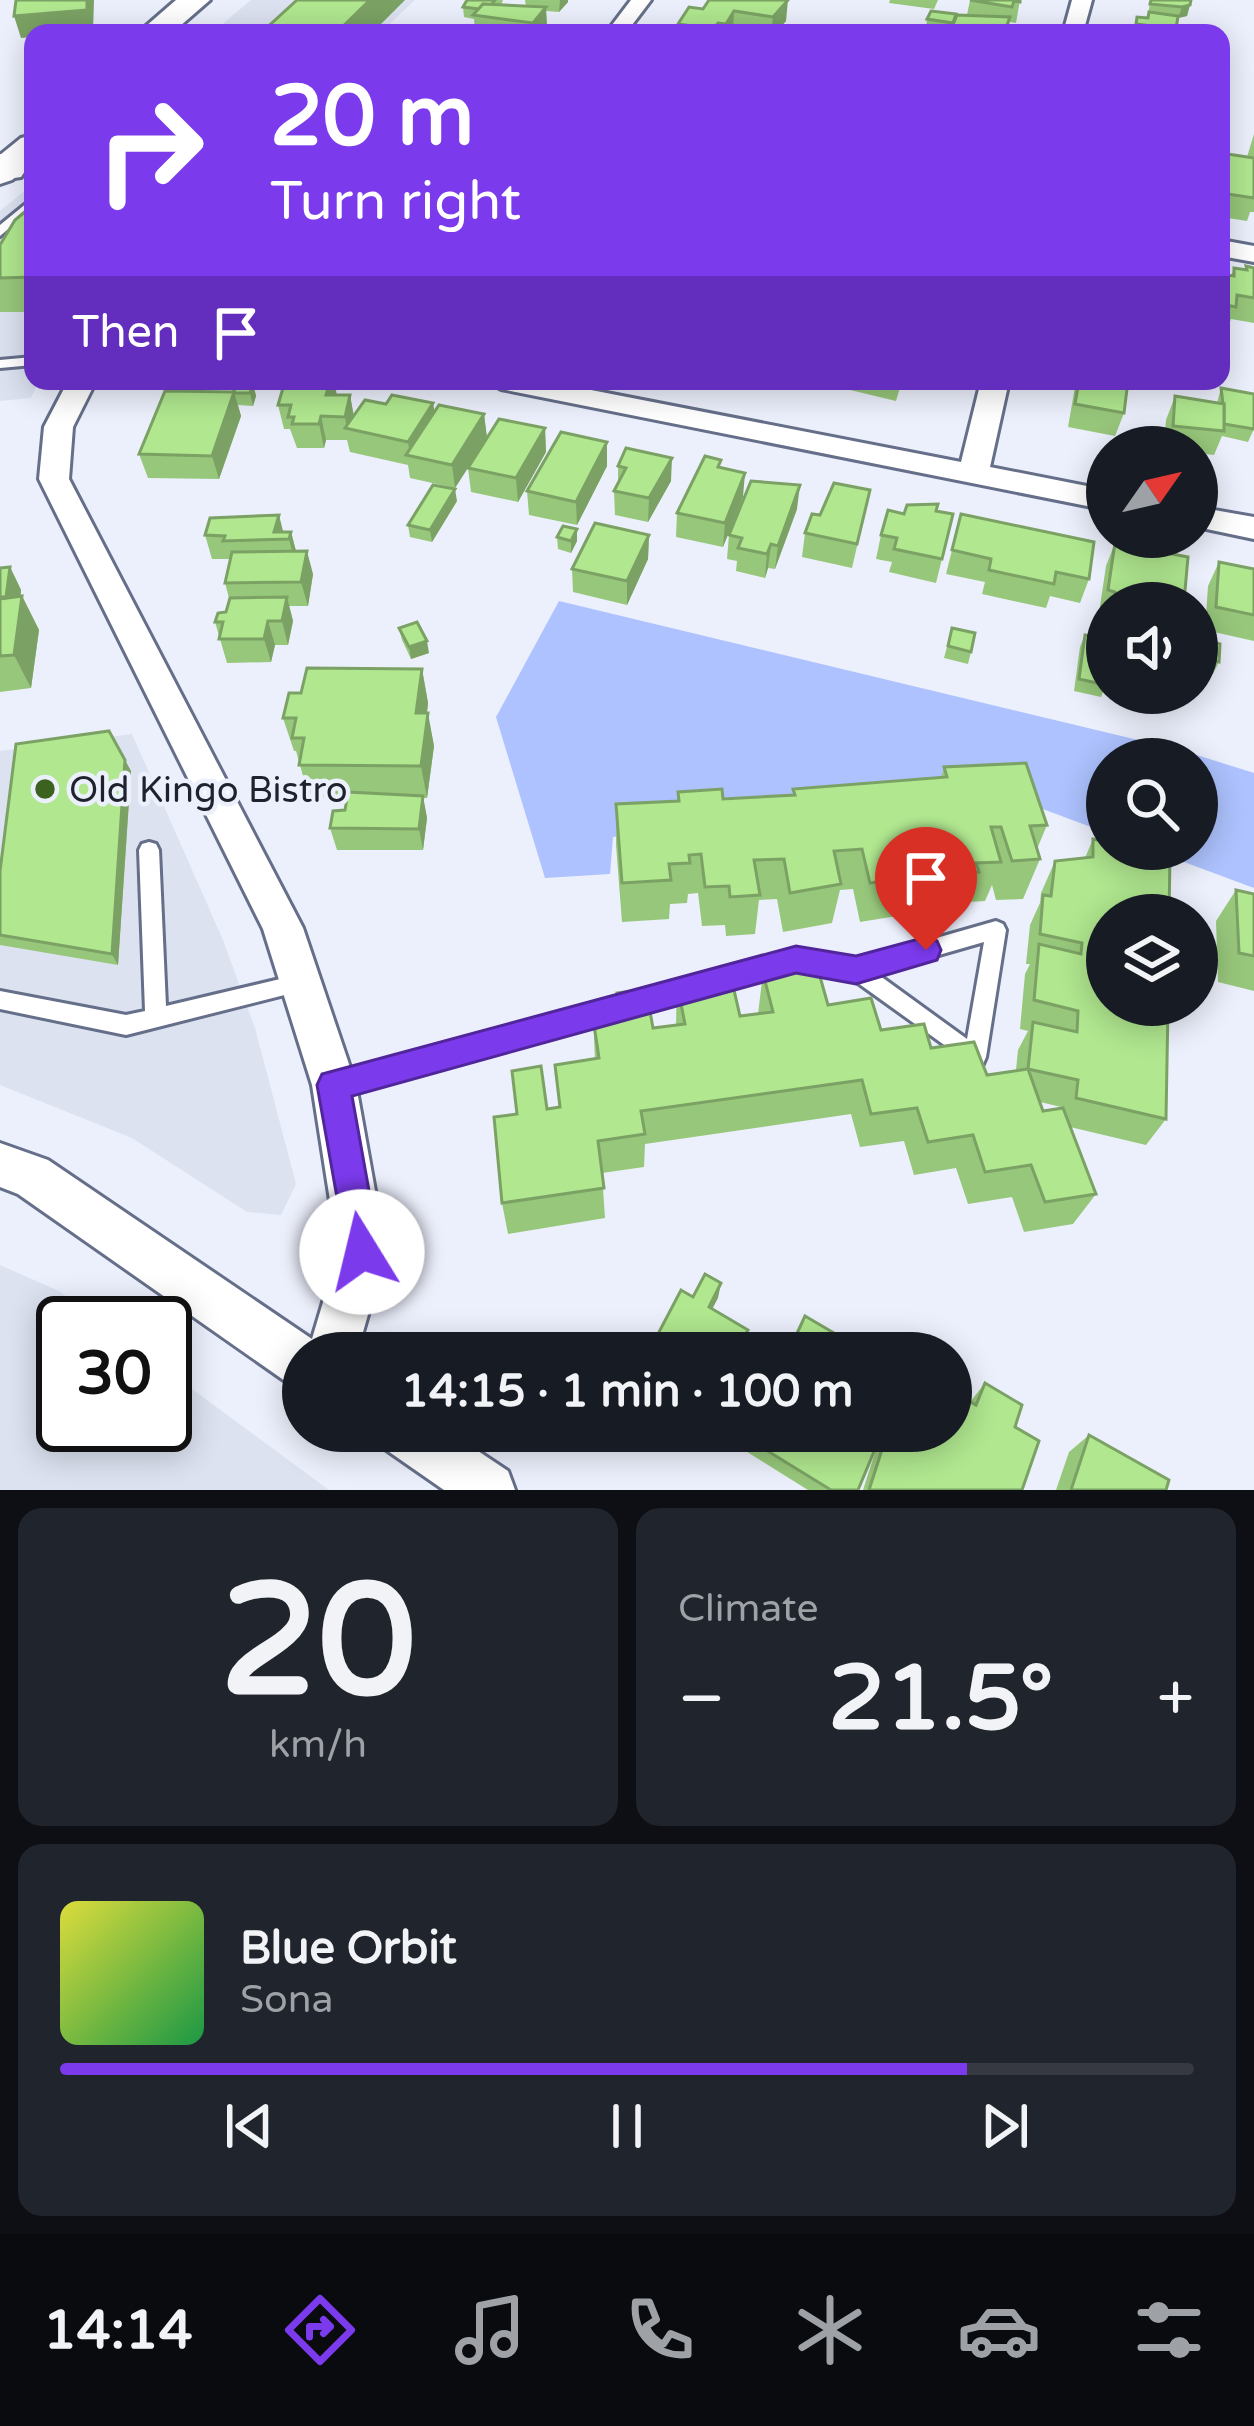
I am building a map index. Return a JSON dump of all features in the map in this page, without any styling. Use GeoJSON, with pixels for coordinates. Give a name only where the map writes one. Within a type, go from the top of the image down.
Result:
{"type":"FeatureCollection","features":[{"type":"Feature","properties":{"kind":"main road"},"geometry":{"type":"LineString","coordinates":[[164,24],[194,0]]}},
{"type":"Feature","properties":{"kind":"main road"},"geometry":{"type":"LineString","coordinates":[[8,157],[24,125]]}},
{"type":"Feature","properties":{"kind":"street"},"geometry":{"type":"LineString","coordinates":[[623,24],[641,0]]}},
{"type":"Feature","properties":{"kind":"street"},"geometry":{"type":"LineString","coordinates":[[77,390],[53,438],[54,479],[283,928],[334,1085],[362,1252],[338,1332]]}},
{"type":"Feature","properties":{"kind":"street"},"geometry":{"type":"LineString","coordinates":[[547,390],[1086,496]]}},
{"type":"Feature","properties":{"kind":"street"},"geometry":{"type":"LineString","coordinates":[[973,474],[993,390]]}},
{"type":"Feature","properties":{"kind":"street"},"geometry":{"type":"LineString","coordinates":[[1218,521],[1254,528]]}},
{"type":"Feature","properties":{"kind":"street"},"geometry":{"type":"LineString","coordinates":[[0,1165],[32,1176],[282,1349]]}},
{"type":"Feature","properties":{"kind":"street"},"geometry":{"type":"LineString","coordinates":[[434,1452],[489,1490]]}},
{"type":"Feature","properties":{"kind":"lane"},"geometry":{"type":"LineString","coordinates":[[0,232],[24,210]]}},
{"type":"Feature","properties":{"kind":"lane"},"geometry":{"type":"LineString","coordinates":[[148,850],[156,1018]]}},
{"type":"Feature","properties":{"kind":"lane"},"geometry":{"type":"LineString","coordinates":[[334,1085],[796,959],[856,970],[975,1057],[996,930],[856,970]]}},
{"type":"Feature","properties":{"kind":"lane"},"geometry":{"type":"LineString","coordinates":[[0,1000],[126,1025],[301,983]]}},
{"type":"Feature","properties":{"kind":"shaded area"},"geometry":{"type":"Polygon","coordinates":[[[251,0],[415,0],[390,24],[223,24],[251,0]]]}},
{"type":"Feature","properties":{"kind":"shaded area"},"geometry":{"type":"Polygon","coordinates":[[[24,191],[24,390],[35,390],[31,398],[0,401],[0,211],[24,191]]]}},
{"type":"Feature","properties":{"kind":"shaded area"},"geometry":{"type":"Polygon","coordinates":[[[559,601],[1130,738],[1086,738],[1086,825],[1005,795],[613,837],[610,874],[545,878],[496,717],[559,601]]]}},
{"type":"Feature","properties":{"kind":"shaded area"},"geometry":{"type":"Polygon","coordinates":[[[132,734],[223,940],[255,1028],[296,1184],[281,1215],[247,1212],[132,1138],[0,1085],[0,751],[132,734]]]}},
{"type":"Feature","properties":{"kind":"shaded area"},"geometry":{"type":"Polygon","coordinates":[[[1218,762],[1254,773],[1254,888],[1206,870],[1218,870],[1218,762]]]}},
{"type":"Feature","properties":{"kind":"shaded area"},"geometry":{"type":"Polygon","coordinates":[[[0,1265],[66,1296],[36,1296],[36,1452],[192,1452],[192,1389],[329,1490],[0,1490],[0,1265]]]}},
{"type":"Feature","properties":{"kind":"building"},"geometry":{"type":"Polygon","coordinates":[[[16,0],[87,0],[87,10],[14,16],[16,0]]]}},
{"type":"Feature","properties":{"kind":"building"},"geometry":{"type":"Polygon","coordinates":[[[297,0],[370,0],[345,24],[271,24],[297,0]]]}},
{"type":"Feature","properties":{"kind":"building"},"geometry":{"type":"Polygon","coordinates":[[[467,0],[495,0],[479,9],[463,7],[467,0]]]}},
{"type":"Feature","properties":{"kind":"building"},"geometry":{"type":"Polygon","coordinates":[[[709,0],[788,0],[773,17],[734,11],[726,24],[678,24],[689,7],[703,9],[709,0]]]}},
{"type":"Feature","properties":{"kind":"building"},"geometry":{"type":"Polygon","coordinates":[[[970,0],[1020,0],[1020,2],[1014,1],[1012,7],[970,0]]]}},
{"type":"Feature","properties":{"kind":"building"},"geometry":{"type":"Polygon","coordinates":[[[1151,0],[1191,0],[1182,7],[1150,4],[1151,0]]]}},
{"type":"Feature","properties":{"kind":"building"},"geometry":{"type":"Polygon","coordinates":[[[483,4],[546,7],[533,23],[473,15],[483,4]]]}},
{"type":"Feature","properties":{"kind":"building"},"geometry":{"type":"Polygon","coordinates":[[[931,11],[956,14],[953,23],[927,19],[931,11]]]}},
{"type":"Feature","properties":{"kind":"building"},"geometry":{"type":"Polygon","coordinates":[[[1149,12],[1178,16],[1177,24],[1136,24],[1137,17],[1148,18],[1149,12]]]}},
{"type":"Feature","properties":{"kind":"building"},"geometry":{"type":"Polygon","coordinates":[[[957,15],[1010,17],[1007,24],[953,24],[957,15]]]}},
{"type":"Feature","properties":{"kind":"building"},"geometry":{"type":"Polygon","coordinates":[[[1230,154],[1254,158],[1254,198],[1230,194],[1230,154]]]}},
{"type":"Feature","properties":{"kind":"building"},"geometry":{"type":"Polygon","coordinates":[[[24,212],[24,277],[0,278],[0,245],[24,212]]]}},
{"type":"Feature","properties":{"kind":"building"},"geometry":{"type":"Polygon","coordinates":[[[1246,266],[1254,268],[1254,298],[1237,295],[1236,307],[1230,306],[1230,275],[1234,276],[1234,268],[1247,270],[1246,266]]]}},
{"type":"Feature","properties":{"kind":"building"},"geometry":{"type":"Polygon","coordinates":[[[282,390],[350,395],[345,417],[321,416],[319,424],[292,424],[294,417],[288,417],[291,405],[278,405],[282,390]]]}},
{"type":"Feature","properties":{"kind":"building"},"geometry":{"type":"Polygon","coordinates":[[[1077,390],[1127,390],[1124,413],[1075,404],[1077,390]]]}},
{"type":"Feature","properties":{"kind":"building"},"geometry":{"type":"Polygon","coordinates":[[[1221,390],[1254,394],[1254,429],[1224,424],[1221,390]]]}},
{"type":"Feature","properties":{"kind":"building"},"geometry":{"type":"Polygon","coordinates":[[[165,391],[234,392],[212,456],[139,454],[165,391]]]}},
{"type":"Feature","properties":{"kind":"building"},"geometry":{"type":"Polygon","coordinates":[[[392,395],[433,403],[408,442],[345,428],[365,400],[386,404],[392,395]]]}},
{"type":"Feature","properties":{"kind":"building"},"geometry":{"type":"Polygon","coordinates":[[[1175,396],[1224,404],[1224,431],[1218,426],[1173,426],[1175,396]]]}},
{"type":"Feature","properties":{"kind":"building"},"geometry":{"type":"Polygon","coordinates":[[[439,405],[484,414],[452,465],[406,455],[439,405]]]}},
{"type":"Feature","properties":{"kind":"building"},"geometry":{"type":"Polygon","coordinates":[[[499,419],[545,428],[516,478],[468,468],[499,419]]]}},
{"type":"Feature","properties":{"kind":"building"},"geometry":{"type":"Polygon","coordinates":[[[561,432],[607,442],[576,502],[527,491],[561,432]]]}},
{"type":"Feature","properties":{"kind":"building"},"geometry":{"type":"Polygon","coordinates":[[[626,448],[672,458],[649,498],[614,491],[626,468],[618,466],[626,448]]]}},
{"type":"Feature","properties":{"kind":"building"},"geometry":{"type":"Polygon","coordinates":[[[705,456],[721,460],[718,467],[745,473],[725,523],[677,513],[705,456]]]}},
{"type":"Feature","properties":{"kind":"building"},"geometry":{"type":"Polygon","coordinates":[[[751,481],[800,485],[778,546],[771,544],[767,554],[738,548],[742,538],[729,535],[751,481]]]}},
{"type":"Feature","properties":{"kind":"building"},"geometry":{"type":"Polygon","coordinates":[[[834,483],[870,490],[857,544],[805,533],[812,514],[820,515],[834,483]]]}},
{"type":"Feature","properties":{"kind":"building"},"geometry":{"type":"Polygon","coordinates":[[[433,485],[455,489],[430,530],[408,525],[433,485]]]}},
{"type":"Feature","properties":{"kind":"building"},"geometry":{"type":"Polygon","coordinates":[[[938,504],[936,511],[953,514],[942,559],[894,549],[897,538],[881,535],[888,510],[904,514],[907,505],[938,504]]]}},
{"type":"Feature","properties":{"kind":"building"},"geometry":{"type":"Polygon","coordinates":[[[961,514],[1086,540],[1086,558],[1092,558],[1089,579],[1056,572],[1054,584],[989,570],[991,559],[952,550],[961,514]]]}},
{"type":"Feature","properties":{"kind":"building"},"geometry":{"type":"Polygon","coordinates":[[[279,515],[274,532],[291,532],[289,539],[223,541],[225,536],[205,535],[210,518],[279,515]]]}},
{"type":"Feature","properties":{"kind":"building"},"geometry":{"type":"Polygon","coordinates":[[[595,523],[649,535],[627,581],[572,569],[595,523]]]}},
{"type":"Feature","properties":{"kind":"building"},"geometry":{"type":"Polygon","coordinates":[[[563,526],[577,529],[571,541],[557,537],[563,526]]]}},
{"type":"Feature","properties":{"kind":"building"},"geometry":{"type":"Polygon","coordinates":[[[307,551],[301,582],[225,583],[232,552],[307,551]]]}},
{"type":"Feature","properties":{"kind":"building"},"geometry":{"type":"Polygon","coordinates":[[[1113,558],[1188,558],[1186,582],[1109,582],[1113,558]]]}},
{"type":"Feature","properties":{"kind":"building"},"geometry":{"type":"Polygon","coordinates":[[[1219,562],[1254,569],[1254,615],[1218,607],[1219,562]]]}},
{"type":"Feature","properties":{"kind":"building"},"geometry":{"type":"Polygon","coordinates":[[[10,567],[6,597],[0,597],[0,568],[10,567]]]}},
{"type":"Feature","properties":{"kind":"building"},"geometry":{"type":"Polygon","coordinates":[[[22,596],[14,655],[0,656],[0,599],[22,596]]]}},
{"type":"Feature","properties":{"kind":"building"},"geometry":{"type":"Polygon","coordinates":[[[287,597],[282,621],[268,621],[264,639],[219,639],[223,622],[215,622],[218,613],[226,612],[230,598],[287,597]]]}},
{"type":"Feature","properties":{"kind":"building"},"geometry":{"type":"Polygon","coordinates":[[[417,622],[427,641],[409,647],[399,628],[417,622]]]}},
{"type":"Feature","properties":{"kind":"building"},"geometry":{"type":"Polygon","coordinates":[[[952,628],[975,633],[971,652],[948,646],[952,628]]]}},
{"type":"Feature","properties":{"kind":"building"},"geometry":{"type":"Polygon","coordinates":[[[1085,635],[1086,681],[1079,679],[1085,635]]]}},
{"type":"Feature","properties":{"kind":"building"},"geometry":{"type":"Polygon","coordinates":[[[307,668],[422,669],[416,713],[428,713],[421,766],[299,765],[304,738],[292,738],[296,718],[283,718],[289,693],[301,693],[307,668]]]}},
{"type":"Feature","properties":{"kind":"building"},"geometry":{"type":"Polygon","coordinates":[[[109,731],[125,760],[112,954],[0,935],[0,871],[16,744],[109,731]]]}},
{"type":"Feature","properties":{"kind":"building"},"geometry":{"type":"Polygon","coordinates":[[[1026,763],[1047,825],[1030,826],[1040,859],[1012,861],[1001,827],[991,827],[1001,862],[976,863],[979,872],[951,873],[942,839],[913,841],[921,875],[870,883],[862,849],[834,851],[841,884],[790,893],[784,859],[754,860],[760,895],[730,897],[729,886],[705,887],[701,854],[689,855],[690,863],[669,864],[671,880],[622,883],[616,804],[679,801],[678,792],[722,789],[723,799],[795,795],[793,789],[947,777],[944,767],[1026,763]]]}},
{"type":"Feature","properties":{"kind":"building"},"geometry":{"type":"Polygon","coordinates":[[[348,792],[423,796],[419,829],[330,828],[333,811],[345,810],[348,792]]]}},
{"type":"Feature","properties":{"kind":"building"},"geometry":{"type":"Polygon","coordinates":[[[1086,858],[1086,870],[1170,870],[1169,894],[1086,894],[1086,1026],[1168,1026],[1166,1119],[1076,1098],[1078,1080],[1028,1069],[1033,1022],[1077,1032],[1078,1011],[1034,1000],[1039,944],[1081,954],[1082,943],[1040,934],[1043,895],[1051,896],[1055,861],[1086,858]]]}},
{"type":"Feature","properties":{"kind":"building"},"geometry":{"type":"Polygon","coordinates":[[[1236,890],[1254,894],[1254,956],[1239,953],[1236,890]]]}},
{"type":"Feature","properties":{"kind":"building"},"geometry":{"type":"Polygon","coordinates":[[[817,966],[828,1005],[871,998],[881,1030],[924,1024],[931,1048],[974,1042],[987,1075],[1028,1069],[1043,1111],[1063,1108],[1096,1194],[1045,1202],[1031,1165],[985,1172],[973,1135],[928,1142],[917,1108],[871,1114],[862,1080],[641,1111],[645,1134],[598,1141],[604,1188],[502,1203],[494,1117],[517,1114],[512,1071],[541,1066],[547,1109],[560,1107],[555,1065],[599,1058],[593,1018],[621,1014],[617,993],[646,989],[653,1028],[685,1024],[677,984],[731,977],[740,1016],[773,1012],[763,973],[817,966]]]}},
{"type":"Feature","properties":{"kind":"building"},"geometry":{"type":"Polygon","coordinates":[[[705,1274],[721,1283],[709,1307],[747,1332],[659,1332],[681,1290],[693,1297],[705,1274]]]}},
{"type":"Feature","properties":{"kind":"building"},"geometry":{"type":"Polygon","coordinates":[[[805,1316],[832,1332],[798,1332],[805,1316]]]}},
{"type":"Feature","properties":{"kind":"building"},"geometry":{"type":"Polygon","coordinates":[[[985,1383],[1022,1405],[1015,1427],[1039,1441],[1022,1490],[869,1490],[881,1452],[972,1452],[972,1403],[976,1405],[985,1383]]]}},
{"type":"Feature","properties":{"kind":"building"},"geometry":{"type":"Polygon","coordinates":[[[1089,1435],[1169,1480],[1166,1490],[1071,1490],[1089,1435]]]}},
{"type":"Feature","properties":{"kind":"building"},"geometry":{"type":"Polygon","coordinates":[[[769,1452],[874,1452],[858,1490],[831,1490],[769,1452]]]}},
{"type":"Feature","properties":{"kind":"place","name":"Old Kingo Bistro"},"geometry":{"type":"Point","coordinates":[45,789]}},
{"type":"Feature","properties":{"kind":"route"},"geometry":{"type":"LineString","coordinates":[[362,1252],[334,1085],[796,959],[856,970],[926,950]]}}]}
